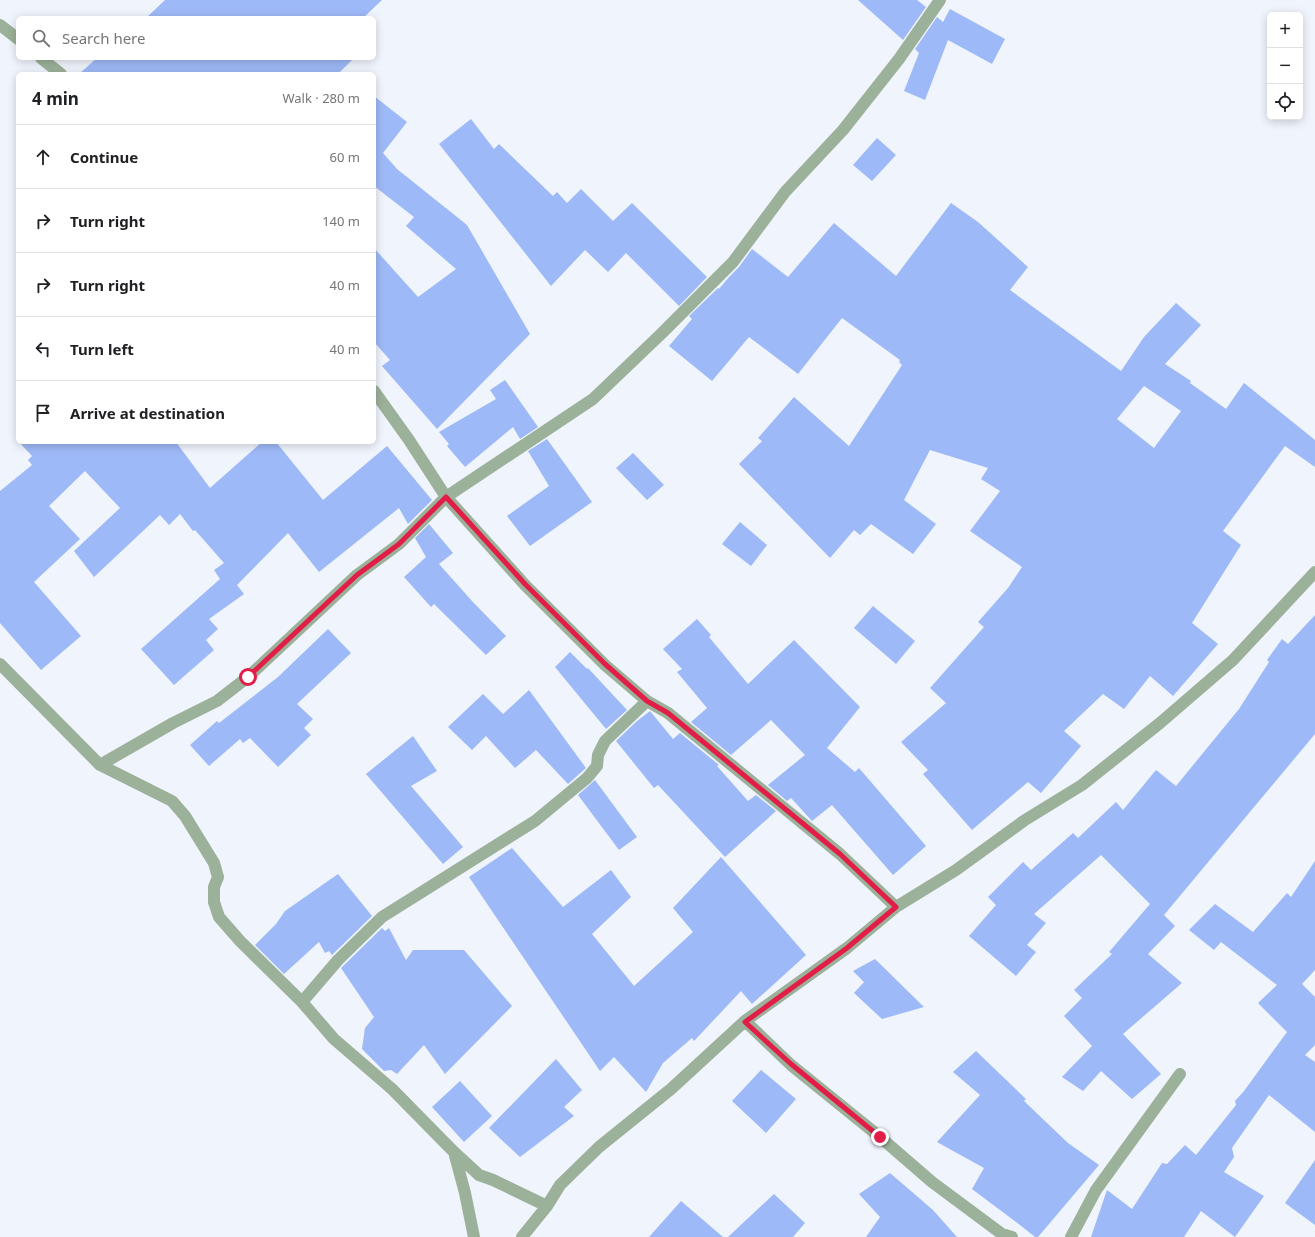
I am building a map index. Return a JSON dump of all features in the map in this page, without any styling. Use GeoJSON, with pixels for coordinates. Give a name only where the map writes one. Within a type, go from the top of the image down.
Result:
{"type":"FeatureCollection","features":[{"type":"Feature","properties":{"kind":"street"},"geometry":{"type":"LineString","coordinates":[[100,766],[174,723],[217,701],[248,677],[357,575],[399,544],[446,497],[522,448],[593,399],[733,262],[786,192],[843,130],[894,65],[940,0]]}},
{"type":"Feature","properties":{"kind":"street"},"geometry":{"type":"LineString","coordinates":[[0,25],[16,37]]}},
{"type":"Feature","properties":{"kind":"street"},"geometry":{"type":"LineString","coordinates":[[44,60],[58,72]]}},
{"type":"Feature","properties":{"kind":"street"},"geometry":{"type":"LineString","coordinates":[[376,394],[409,440],[446,497],[536,595],[605,664],[647,701],[668,713],[840,854],[896,907]]}},
{"type":"Feature","properties":{"kind":"street"},"geometry":{"type":"LineString","coordinates":[[522,1237],[560,1185],[599,1147],[671,1089],[745,1022],[847,948],[896,907],[956,870],[1025,820],[1082,785],[1160,723],[1233,660],[1315,572]]}},
{"type":"Feature","properties":{"kind":"street"},"geometry":{"type":"LineString","coordinates":[[0,664],[100,766],[172,801],[185,816],[214,863],[218,877],[214,887],[214,902],[219,917],[240,941],[302,1002],[334,1039],[392,1089],[454,1152],[479,1175],[498,1182],[546,1206]]}},
{"type":"Feature","properties":{"kind":"street"},"geometry":{"type":"LineString","coordinates":[[302,1002],[338,960],[382,917],[534,821],[587,778],[597,766],[598,756],[605,742],[647,701]]}},
{"type":"Feature","properties":{"kind":"street"},"geometry":{"type":"LineString","coordinates":[[745,1022],[791,1064],[932,1182],[1002,1234],[1012,1237]]}},
{"type":"Feature","properties":{"kind":"street"},"geometry":{"type":"LineString","coordinates":[[1071,1237],[1096,1190],[1180,1074]]}},
{"type":"Feature","properties":{"kind":"street"},"geometry":{"type":"LineString","coordinates":[[454,1152],[465,1193],[474,1237]]}},
{"type":"Feature","properties":{"kind":"building"},"geometry":{"type":"Polygon","coordinates":[[[165,0],[382,0],[365,16],[148,16],[165,0]]]}},
{"type":"Feature","properties":{"kind":"building"},"geometry":{"type":"Polygon","coordinates":[[[858,0],[917,0],[926,7],[903,40],[858,0]]]}},
{"type":"Feature","properties":{"kind":"building"},"geometry":{"type":"Polygon","coordinates":[[[950,9],[1005,39],[992,64],[948,40],[925,100],[904,91],[919,53],[915,49],[937,17],[943,22],[950,9]]]}},
{"type":"Feature","properties":{"kind":"building"},"geometry":{"type":"Polygon","coordinates":[[[95,60],[352,60],[340,72],[81,72],[95,60]]]}},
{"type":"Feature","properties":{"kind":"building"},"geometry":{"type":"Polygon","coordinates":[[[376,98],[407,122],[383,153],[397,169],[467,225],[530,334],[437,429],[382,366],[390,360],[376,344],[376,250],[418,297],[456,269],[406,226],[414,217],[376,188],[376,98]]]}},
{"type":"Feature","properties":{"kind":"building"},"geometry":{"type":"Polygon","coordinates":[[[471,119],[494,149],[499,144],[553,196],[557,192],[567,203],[581,189],[613,221],[632,203],[707,277],[679,306],[626,253],[608,272],[585,250],[551,286],[439,144],[471,119]]]}},
{"type":"Feature","properties":{"kind":"building"},"geometry":{"type":"Polygon","coordinates":[[[877,138],[896,155],[872,181],[853,165],[877,138]]]}},
{"type":"Feature","properties":{"kind":"building"},"geometry":{"type":"Polygon","coordinates":[[[951,203],[978,222],[1028,267],[1010,290],[1121,371],[1144,337],[1176,303],[1201,325],[1165,364],[1191,381],[1190,383],[1226,409],[1244,383],[1315,440],[1315,467],[1285,446],[1223,531],[1241,545],[1192,623],[1218,644],[1173,696],[1150,676],[1124,709],[1103,694],[1064,731],[1081,746],[1041,793],[1028,782],[972,830],[923,774],[928,770],[901,742],[946,703],[930,688],[984,627],[978,622],[1008,588],[1022,567],[970,531],[1000,491],[981,479],[988,468],[930,450],[904,500],[936,524],[913,554],[871,524],[860,535],[854,530],[830,558],[739,464],[762,441],[758,438],[794,397],[849,446],[902,365],[899,362],[900,360],[842,318],[798,374],[749,337],[712,381],[669,346],[692,319],[689,316],[718,288],[719,289],[739,267],[752,249],[788,277],[834,223],[896,276],[951,203]],[[1144,386],[1117,419],[1154,448],[1181,411],[1144,386]]]}},
{"type":"Feature","properties":{"kind":"building"},"geometry":{"type":"Polygon","coordinates":[[[505,380],[538,427],[520,439],[513,427],[465,467],[447,446],[449,444],[439,432],[496,399],[490,390],[505,380]]]}},
{"type":"Feature","properties":{"kind":"building"},"geometry":{"type":"Polygon","coordinates":[[[547,439],[592,502],[530,546],[507,516],[549,486],[528,451],[547,439]]]}},
{"type":"Feature","properties":{"kind":"building"},"geometry":{"type":"Polygon","coordinates":[[[21,444],[177,444],[210,488],[260,444],[278,444],[323,500],[387,446],[432,500],[408,524],[399,508],[319,572],[288,533],[237,585],[244,594],[209,619],[218,629],[206,640],[214,650],[174,685],[141,649],[220,579],[214,570],[224,563],[195,530],[193,531],[180,514],[169,525],[160,515],[94,577],[74,551],[120,508],[85,471],[49,506],[80,539],[34,582],[81,636],[41,670],[0,623],[0,491],[32,465],[28,460],[32,456],[21,444]]]}},
{"type":"Feature","properties":{"kind":"building"},"geometry":{"type":"Polygon","coordinates":[[[633,453],[664,485],[647,500],[616,468],[633,453]]]}},
{"type":"Feature","properties":{"kind":"building"},"geometry":{"type":"Polygon","coordinates":[[[740,522],[767,545],[751,566],[722,544],[740,522]]]}},
{"type":"Feature","properties":{"kind":"building"},"geometry":{"type":"Polygon","coordinates":[[[429,524],[453,553],[439,564],[506,636],[486,655],[434,604],[431,607],[404,577],[426,557],[415,538],[429,524]]]}},
{"type":"Feature","properties":{"kind":"building"},"geometry":{"type":"Polygon","coordinates":[[[873,606],[915,641],[896,664],[854,628],[873,606]]]}},
{"type":"Feature","properties":{"kind":"building"},"geometry":{"type":"Polygon","coordinates":[[[1315,615],[1315,734],[1164,915],[1175,926],[1148,954],[1182,983],[1123,1034],[1161,1074],[1132,1099],[1101,1071],[1083,1091],[1062,1077],[1092,1046],[1064,1016],[1082,998],[1074,990],[1112,954],[1109,952],[1150,904],[1101,855],[1034,914],[1046,923],[1027,945],[1036,952],[1016,976],[969,936],[996,905],[988,897],[1023,862],[1031,870],[1073,833],[1078,838],[1116,802],[1123,810],[1156,770],[1176,786],[1239,709],[1269,662],[1267,660],[1282,639],[1288,644],[1315,615]]]}},
{"type":"Feature","properties":{"kind":"building"},"geometry":{"type":"Polygon","coordinates":[[[697,619],[711,635],[709,637],[748,684],[794,640],[860,707],[827,748],[855,772],[859,768],[926,846],[893,875],[832,805],[812,821],[791,798],[787,801],[768,785],[805,755],[771,720],[731,755],[691,722],[707,708],[677,672],[682,669],[663,649],[697,619]]]}},
{"type":"Feature","properties":{"kind":"building"},"geometry":{"type":"Polygon","coordinates":[[[328,629],[351,653],[297,704],[313,719],[304,728],[311,735],[278,767],[250,738],[243,743],[240,739],[209,766],[190,745],[217,721],[219,723],[278,677],[328,629]]]}},
{"type":"Feature","properties":{"kind":"building"},"geometry":{"type":"Polygon","coordinates":[[[570,652],[587,669],[588,668],[627,710],[606,729],[555,667],[570,652]]]}},
{"type":"Feature","properties":{"kind":"building"},"geometry":{"type":"Polygon","coordinates":[[[529,690],[586,768],[568,784],[536,750],[515,768],[486,736],[472,750],[448,727],[483,694],[503,714],[529,690]]]}},
{"type":"Feature","properties":{"kind":"building"},"geometry":{"type":"Polygon","coordinates":[[[650,711],[673,739],[680,733],[719,765],[717,766],[748,801],[756,795],[776,811],[725,857],[658,785],[654,788],[616,741],[650,711]]]}},
{"type":"Feature","properties":{"kind":"building"},"geometry":{"type":"Polygon","coordinates":[[[413,736],[437,771],[411,786],[463,847],[443,864],[366,774],[413,736]]]}},
{"type":"Feature","properties":{"kind":"building"},"geometry":{"type":"Polygon","coordinates":[[[595,780],[637,837],[619,850],[578,795],[595,780]]]}},
{"type":"Feature","properties":{"kind":"building"},"geometry":{"type":"Polygon","coordinates":[[[512,848],[563,907],[611,870],[631,897],[592,934],[634,986],[693,932],[673,908],[721,857],[806,955],[752,1004],[741,991],[694,1041],[692,1038],[663,1063],[646,1092],[614,1057],[600,1071],[469,877],[512,848]]]}},
{"type":"Feature","properties":{"kind":"building"},"geometry":{"type":"Polygon","coordinates":[[[1315,861],[1315,970],[1302,984],[1315,997],[1315,1045],[1305,1055],[1315,1062],[1315,1132],[1269,1095],[1232,1148],[1234,1157],[1224,1172],[1264,1196],[1235,1237],[1201,1211],[1184,1237],[1091,1237],[1107,1190],[1132,1209],[1162,1163],[1167,1164],[1185,1145],[1196,1155],[1236,1105],[1235,1101],[1287,1032],[1258,1003],[1277,985],[1221,942],[1214,950],[1189,930],[1215,904],[1253,932],[1287,893],[1291,897],[1315,861]]]}},
{"type":"Feature","properties":{"kind":"building"},"geometry":{"type":"Polygon","coordinates":[[[338,874],[372,916],[332,955],[329,951],[325,953],[319,942],[284,974],[255,945],[276,924],[285,911],[338,874]]]}},
{"type":"Feature","properties":{"kind":"building"},"geometry":{"type":"Polygon","coordinates":[[[382,928],[385,931],[389,928],[406,960],[413,950],[464,950],[512,1006],[445,1074],[424,1045],[397,1074],[391,1070],[384,1071],[362,1049],[365,1028],[374,1017],[341,968],[382,928]]]}},
{"type":"Feature","properties":{"kind":"building"},"geometry":{"type":"Polygon","coordinates":[[[875,959],[924,1007],[882,1019],[854,993],[864,982],[853,971],[875,959]]]}},
{"type":"Feature","properties":{"kind":"building"},"geometry":{"type":"Polygon","coordinates":[[[976,1051],[1026,1099],[1024,1101],[1068,1143],[1099,1165],[1038,1237],[1035,1237],[972,1189],[984,1168],[937,1142],[980,1095],[953,1072],[976,1051]]]}},
{"type":"Feature","properties":{"kind":"building"},"geometry":{"type":"Polygon","coordinates":[[[556,1059],[582,1090],[564,1107],[574,1116],[520,1157],[489,1128],[556,1059]]]}},
{"type":"Feature","properties":{"kind":"building"},"geometry":{"type":"Polygon","coordinates":[[[761,1070],[796,1099],[766,1133],[732,1101],[761,1070]]]}},
{"type":"Feature","properties":{"kind":"building"},"geometry":{"type":"Polygon","coordinates":[[[460,1081],[492,1116],[464,1142],[432,1107],[460,1081]]]}},
{"type":"Feature","properties":{"kind":"building"},"geometry":{"type":"Polygon","coordinates":[[[1315,1160],[1315,1225],[1285,1203],[1315,1160]]]}},
{"type":"Feature","properties":{"kind":"building"},"geometry":{"type":"Polygon","coordinates":[[[890,1173],[933,1210],[957,1237],[866,1237],[880,1217],[859,1194],[890,1173]]]}},
{"type":"Feature","properties":{"kind":"building"},"geometry":{"type":"Polygon","coordinates":[[[774,1194],[805,1223],[793,1237],[728,1237],[774,1194]]]}},
{"type":"Feature","properties":{"kind":"building"},"geometry":{"type":"Polygon","coordinates":[[[681,1201],[723,1237],[649,1237],[681,1201]]]}},
{"type":"Feature","properties":{"kind":"route"},"geometry":{"type":"LineString","coordinates":[[248,677],[357,575],[399,544],[446,497],[525,584],[605,664],[647,701],[668,713],[840,854],[896,907],[847,948],[745,1022],[791,1064],[880,1137]]}}]}
